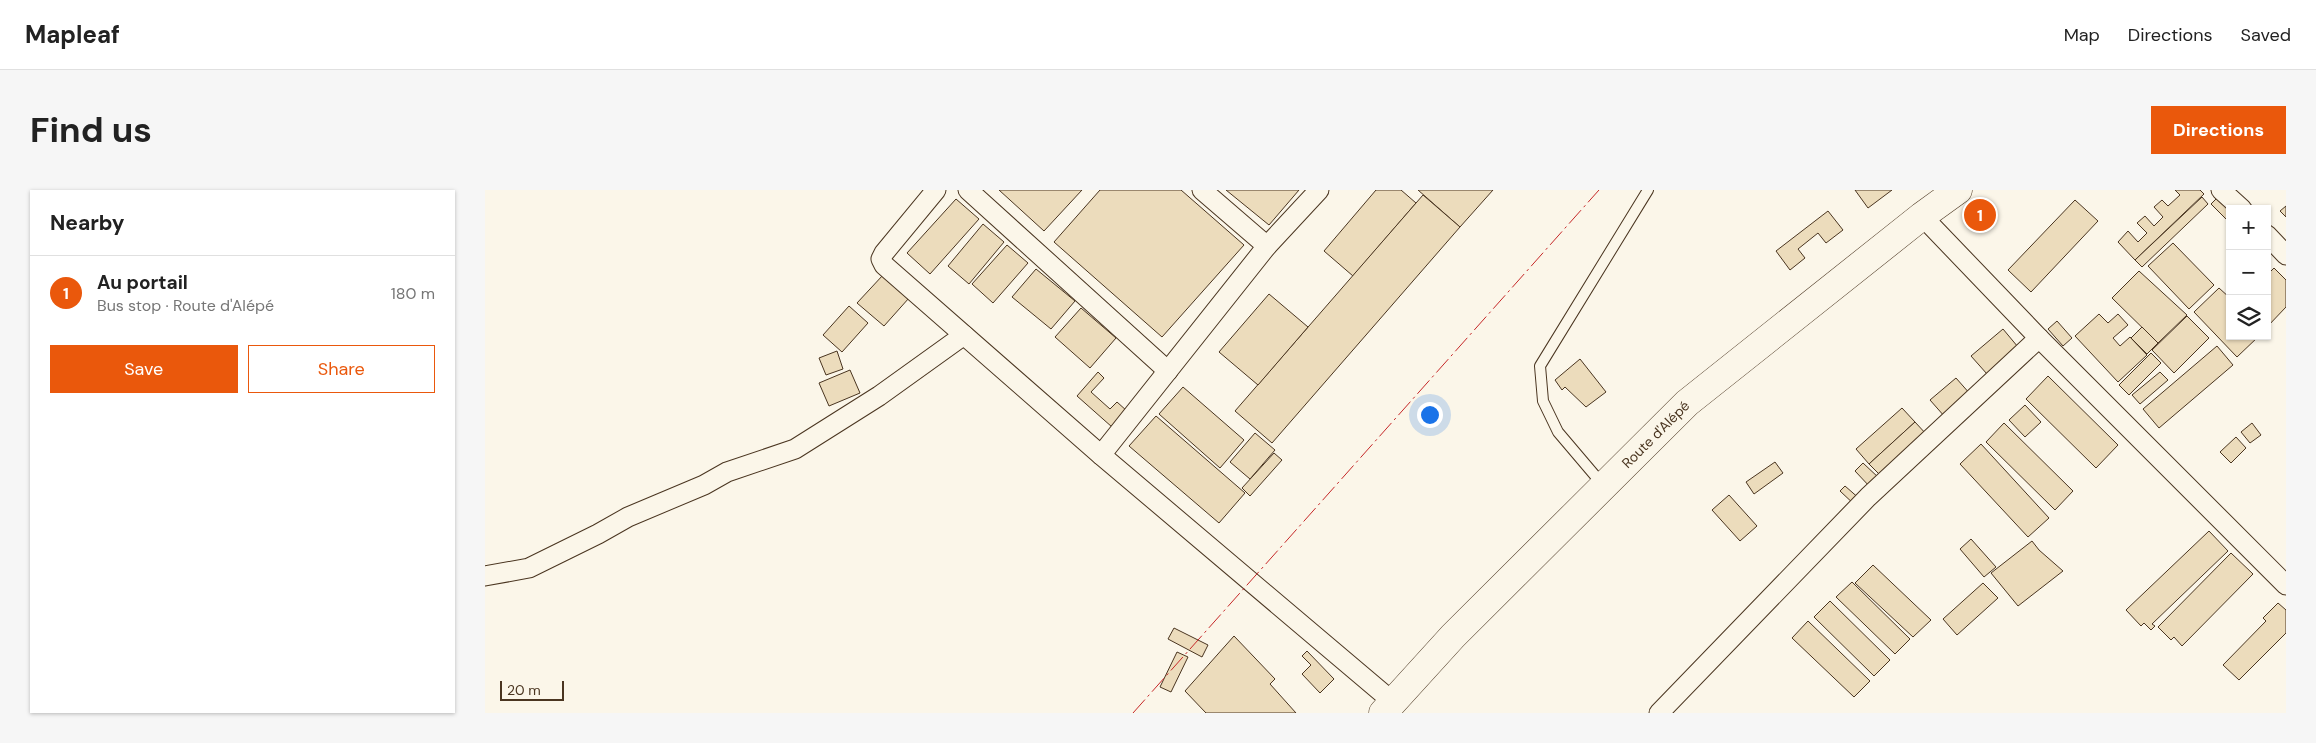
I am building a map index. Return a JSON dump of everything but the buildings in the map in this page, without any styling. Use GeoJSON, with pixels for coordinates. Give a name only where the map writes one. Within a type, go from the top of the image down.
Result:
{"type":"FeatureCollection","features":[{"type":"Feature","properties":{"kind":"main road","name":"Route d'Alépé"},"geometry":{"type":"LineString","coordinates":[[1388,708],[1453,636],[1687,402],[1922,216],[1958,190]]}},
{"type":"Feature","properties":{"kind":"street"},"geometry":{"type":"LineString","coordinates":[[936,190],[881,259],[884,265],[1388,708]]}},
{"type":"Feature","properties":{"kind":"street"},"geometry":{"type":"LineString","coordinates":[[968,190],[1167,371]]}},
{"type":"Feature","properties":{"kind":"street"},"geometry":{"type":"LineString","coordinates":[[1202,190],[1267,246]]}},
{"type":"Feature","properties":{"kind":"street"},"geometry":{"type":"LineString","coordinates":[[1101,455],[1267,246],[1319,190]]}},
{"type":"Feature","properties":{"kind":"street"},"geometry":{"type":"LineString","coordinates":[[2221,190],[2238,205]]}},
{"type":"Feature","properties":{"kind":"street"},"geometry":{"type":"LineString","coordinates":[[1922,216],[2039,338],[2282,574]]}},
{"type":"Feature","properties":{"kind":"street"},"geometry":{"type":"LineString","coordinates":[[2271,239],[2286,255]]}},
{"type":"Feature","properties":{"kind":"street"},"geometry":{"type":"LineString","coordinates":[[485,576],[529,568],[628,517],[727,472],[795,449],[879,396],[964,335]]}},
{"type":"Feature","properties":{"kind":"street"},"geometry":{"type":"LineString","coordinates":[[1659,713],[1868,497],[2039,338]]}},
{"type":"Feature","properties":{"kind":"lane"},"geometry":{"type":"LineString","coordinates":[[1603,485],[1558,432],[1543,402],[1541,366],[1648,190]]}},
{"type":"Feature","properties":{"kind":"power"},"geometry":{"type":"LineString","coordinates":[[1133,713],[1599,190]]}},
{"type":"Feature","properties":{"kind":"place","name":"Au portail"},"geometry":{"type":"Point","coordinates":[1980,215]}}]}
